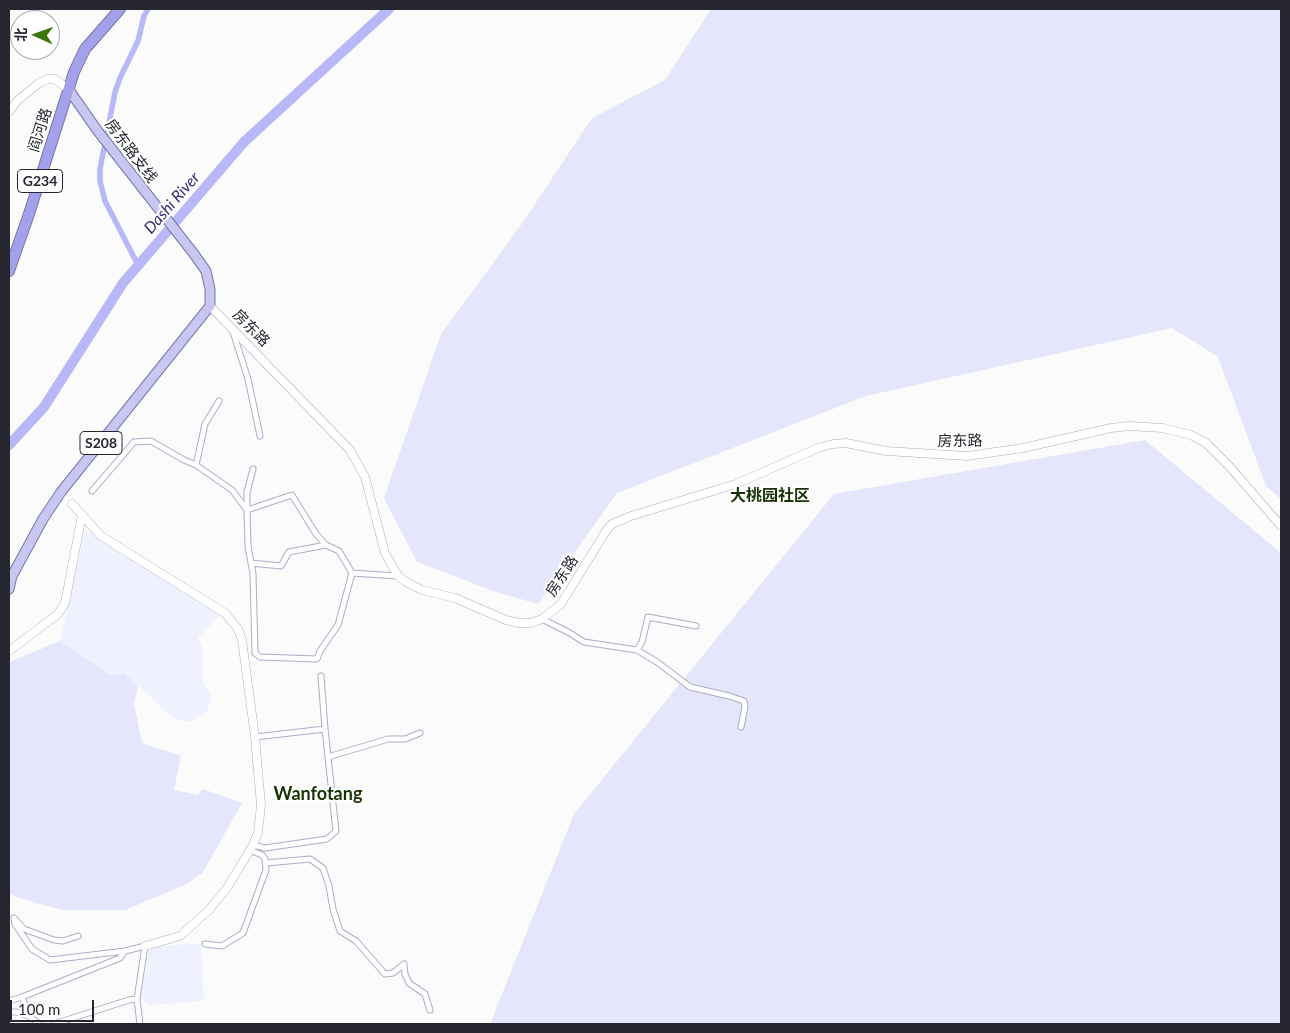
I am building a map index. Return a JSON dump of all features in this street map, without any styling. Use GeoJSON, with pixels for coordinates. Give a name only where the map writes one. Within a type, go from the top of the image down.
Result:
{"type":"FeatureCollection","features":[{"type":"Feature","properties":{"kind":"highway","name":"阎河路"},"geometry":{"type":"LineString","coordinates":[[9,271],[27,221],[74,72],[85,49],[120,9]]}},
{"type":"Feature","properties":{"kind":"main road"},"geometry":{"type":"LineString","coordinates":[[9,112],[17,101],[39,83],[48,79],[55,79],[69,90]]}},
{"type":"Feature","properties":{"kind":"main road","name":"房东路支线"},"geometry":{"type":"LineString","coordinates":[[69,90],[97,130],[206,272],[209,278],[210,306]]}},
{"type":"Feature","properties":{"kind":"main road","name":"房东路"},"geometry":{"type":"LineString","coordinates":[[210,306],[350,450],[364,477],[385,553],[398,576],[422,590],[454,598],[506,620],[519,623],[531,623],[542,619],[561,604],[612,524],[631,516],[736,484],[811,451],[833,444],[846,443],[886,451],[968,456],[1024,448],[1111,428],[1130,426],[1163,428],[1191,435],[1206,443],[1230,467],[1281,526]]}},
{"type":"Feature","properties":{"kind":"main road","name":"S208"},"geometry":{"type":"LineString","coordinates":[[9,589],[12,576],[47,512],[210,306]]}},
{"type":"Feature","properties":{"kind":"main road"},"geometry":{"type":"LineString","coordinates":[[72,504],[101,536],[225,613],[238,629],[242,640],[262,805],[260,823],[252,848],[219,900],[180,936],[145,946]]}},
{"type":"Feature","properties":{"kind":"main road"},"geometry":{"type":"LineString","coordinates":[[9,651],[58,614],[65,603],[82,516]]}},
{"type":"Feature","properties":{"kind":"street"},"geometry":{"type":"LineString","coordinates":[[232,329],[248,379],[260,436]]}},
{"type":"Feature","properties":{"kind":"street"},"geometry":{"type":"LineString","coordinates":[[196,465],[205,424],[219,401]]}},
{"type":"Feature","properties":{"kind":"street"},"geometry":{"type":"LineString","coordinates":[[92,491],[134,442],[151,441],[196,465],[232,490],[246,510]]}},
{"type":"Feature","properties":{"kind":"street"},"geometry":{"type":"LineString","coordinates":[[246,510],[292,495],[316,534],[326,545],[339,551],[352,573],[338,625],[320,651],[317,659],[260,657],[255,652],[253,574],[248,546],[246,510],[247,492],[253,469]]}},
{"type":"Feature","properties":{"kind":"street"},"geometry":{"type":"LineString","coordinates":[[251,563],[281,566],[288,552],[326,545]]}},
{"type":"Feature","properties":{"kind":"street"},"geometry":{"type":"LineString","coordinates":[[352,573],[398,576]]}},
{"type":"Feature","properties":{"kind":"street"},"geometry":{"type":"LineString","coordinates":[[637,650],[642,642],[648,618],[696,626]]}},
{"type":"Feature","properties":{"kind":"street"},"geometry":{"type":"LineString","coordinates":[[542,619],[584,642],[637,650],[657,662],[690,687],[744,701],[745,707],[741,727]]}},
{"type":"Feature","properties":{"kind":"street"},"geometry":{"type":"LineString","coordinates":[[252,848],[327,840],[336,831],[321,676]]}},
{"type":"Feature","properties":{"kind":"street"},"geometry":{"type":"LineString","coordinates":[[255,737],[325,730]]}},
{"type":"Feature","properties":{"kind":"street"},"geometry":{"type":"LineString","coordinates":[[328,757],[388,739],[405,739],[420,733]]}},
{"type":"Feature","properties":{"kind":"street"},"geometry":{"type":"LineString","coordinates":[[205,944],[222,946],[243,933],[264,876],[266,863],[262,855],[252,848]]}},
{"type":"Feature","properties":{"kind":"street"},"geometry":{"type":"LineString","coordinates":[[266,863],[310,859],[322,868],[329,886],[333,909],[340,931],[356,941],[385,974],[393,973],[404,964],[408,983],[425,994],[430,1010]]}},
{"type":"Feature","properties":{"kind":"street"},"geometry":{"type":"LineString","coordinates":[[78,936],[63,941],[54,940],[24,929],[14,918],[15,924],[32,949],[50,960],[125,951],[145,946],[136,999],[140,1024]]}},
{"type":"Feature","properties":{"kind":"street"},"geometry":{"type":"LineString","coordinates":[[9,1001],[120,958],[125,951]]}},
{"type":"Feature","properties":{"kind":"street"},"geometry":{"type":"LineString","coordinates":[[22,997],[29,1016]]}},
{"type":"Feature","properties":{"kind":"street"},"geometry":{"type":"LineString","coordinates":[[54,1024],[136,999]]}},
{"type":"Feature","properties":{"kind":"street"},"geometry":{"type":"LineString","coordinates":[[9,1012],[29,1016],[39,1024]]}},
{"type":"Feature","properties":{"kind":"shaded area"},"geometry":{"type":"Polygon","coordinates":[[[711,9],[1281,9],[1281,499],[1266,486],[1218,357],[1172,328],[866,396],[617,493],[538,604],[496,592],[417,562],[384,498],[441,334],[521,225],[592,118],[665,80],[711,9]]]}},
{"type":"Feature","properties":{"kind":"shaded area"},"geometry":{"type":"Polygon","coordinates":[[[1145,440],[1281,553],[1281,1024],[490,1024],[574,814],[834,494],[1145,440]]]}},
{"type":"Feature","properties":{"kind":"shaded area"},"geometry":{"type":"Polygon","coordinates":[[[85,530],[220,615],[198,638],[202,648],[203,684],[212,697],[207,711],[191,722],[173,718],[124,673],[113,676],[60,641],[85,530]]]}},
{"type":"Feature","properties":{"kind":"shaded area"},"geometry":{"type":"Polygon","coordinates":[[[60,641],[112,676],[124,673],[138,686],[134,704],[142,743],[181,756],[174,790],[198,795],[203,789],[242,803],[203,872],[187,884],[125,910],[62,910],[16,897],[9,892],[9,665],[12,661],[60,641]]]}},
{"type":"Feature","properties":{"kind":"shaded area"},"geometry":{"type":"Polygon","coordinates":[[[201,943],[204,1001],[150,1005],[141,999],[150,947],[201,943]]]}},
{"type":"Feature","properties":{"kind":"waterway"},"geometry":{"type":"LineString","coordinates":[[138,265],[105,201],[100,181],[100,169],[115,92],[138,41],[144,16],[148,9]]}},
{"type":"Feature","properties":{"kind":"waterway","name":"Dashi River"},"geometry":{"type":"LineString","coordinates":[[9,445],[44,407],[123,283],[244,142],[389,9]]}},
{"type":"Feature","properties":{"kind":"district","name":"大桃园社区"},"geometry":{"type":"Point","coordinates":[770,496]}},
{"type":"Feature","properties":{"kind":"district","name":"Wanfotang"},"geometry":{"type":"Point","coordinates":[318,794]}}]}
